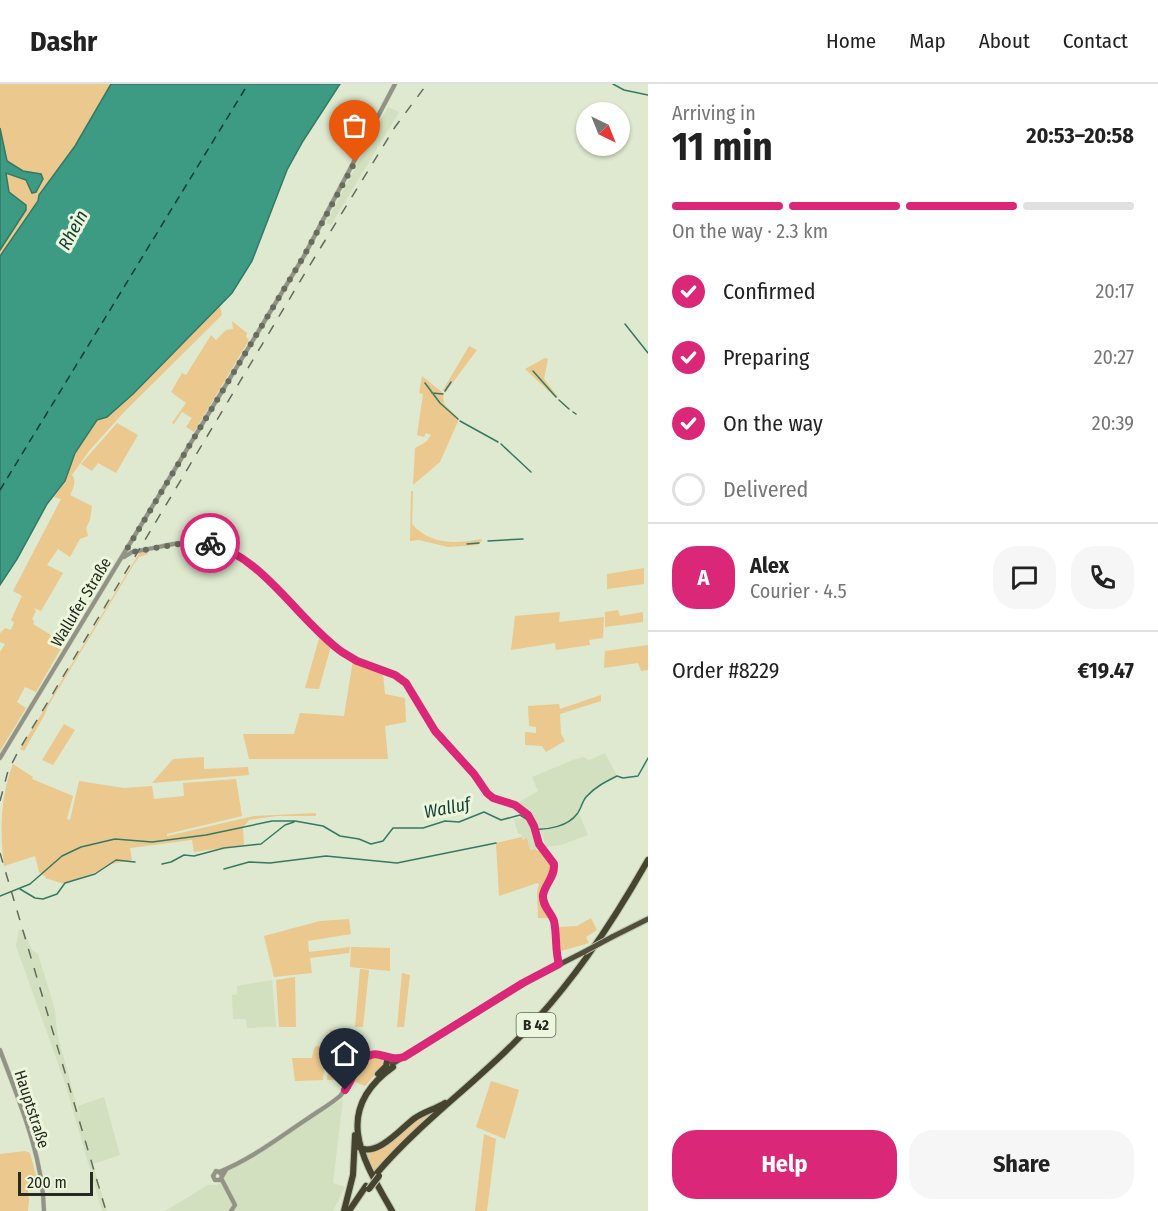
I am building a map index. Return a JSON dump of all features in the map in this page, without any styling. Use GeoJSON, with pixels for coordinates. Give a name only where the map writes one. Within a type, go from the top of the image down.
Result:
{"type":"FeatureCollection","features":[{"type":"Feature","properties":{"kind":"highway","name":"B 42"},"geometry":{"type":"LineString","coordinates":[[352,1210],[378,1175],[414,1134],[512,1045],[569,981],[614,917],[648,860]]}},
{"type":"Feature","properties":{"kind":"highway","name":"B 42"},"geometry":{"type":"LineString","coordinates":[[378,1175],[417,1136],[507,1055],[554,1006],[606,937],[648,867]]}},
{"type":"Feature","properties":{"kind":"highway"},"geometry":{"type":"LineString","coordinates":[[352,1210],[355,1119],[359,1102],[389,1062]]}},
{"type":"Feature","properties":{"kind":"highway"},"geometry":{"type":"LineString","coordinates":[[389,1062],[363,1100],[358,1125],[360,1148],[367,1167],[390,1211]]}},
{"type":"Feature","properties":{"kind":"highway"},"geometry":{"type":"LineString","coordinates":[[360,1148],[366,1150],[386,1143],[412,1120],[460,1093]]}},
{"type":"Feature","properties":{"kind":"highway"},"geometry":{"type":"LineString","coordinates":[[355,1136],[362,1163],[390,1211]]}},
{"type":"Feature","properties":{"kind":"highway","name":"B 42"},"geometry":{"type":"LineString","coordinates":[[352,1210],[368,1188]]}},
{"type":"Feature","properties":{"kind":"main road"},"geometry":{"type":"LineString","coordinates":[[389,1062],[404,1057],[523,983],[648,919]]}},
{"type":"Feature","properties":{"kind":"main road"},"geometry":{"type":"LineString","coordinates":[[389,1062],[419,1048]]}},
{"type":"Feature","properties":{"kind":"street","name":"Wallufer Straße"},"geometry":{"type":"LineString","coordinates":[[0,758],[304,256],[395,84]]}},
{"type":"Feature","properties":{"kind":"street"},"geometry":{"type":"LineString","coordinates":[[131,542],[134,551]]}},
{"type":"Feature","properties":{"kind":"street"},"geometry":{"type":"LineString","coordinates":[[121,559],[134,551],[195,542],[219,546],[258,572],[337,649],[350,658],[395,675],[406,683],[435,731],[474,774],[487,793],[493,798],[522,809],[528,815],[539,844],[554,864],[553,875],[543,897],[545,907],[553,920],[559,964]]}},
{"type":"Feature","properties":{"kind":"street"},"geometry":{"type":"LineString","coordinates":[[127,549],[134,551]]}},
{"type":"Feature","properties":{"kind":"street"},"geometry":{"type":"LineString","coordinates":[[559,954],[569,958]]}},
{"type":"Feature","properties":{"kind":"street","name":"Hauptstraße"},"geometry":{"type":"LineString","coordinates":[[0,1050],[31,1138],[40,1175],[44,1211]]}},
{"type":"Feature","properties":{"kind":"street"},"geometry":{"type":"LineString","coordinates":[[233,1209],[220,1176],[227,1169],[334,1101],[345,1090],[364,1058],[374,1054],[389,1062]]}},
{"type":"Feature","properties":{"kind":"shaded area"},"geometry":{"type":"Polygon","coordinates":[[[0,84],[111,84],[75,146],[39,195],[38,201],[0,256],[0,250],[8,237],[0,168],[0,84]]]}},
{"type":"Feature","properties":{"kind":"shaded area"},"geometry":{"type":"Polygon","coordinates":[[[388,107],[399,112],[331,225],[326,223],[388,107]]]}},
{"type":"Feature","properties":{"kind":"shaded area"},"geometry":{"type":"Polygon","coordinates":[[[220,306],[222,315],[125,411],[89,451],[72,475],[74,482],[70,495],[92,506],[86,528],[88,536],[80,539],[70,557],[58,549],[47,565],[63,573],[41,611],[34,608],[36,611],[32,619],[33,624],[64,643],[36,692],[25,687],[17,702],[26,708],[0,751],[0,652],[5,644],[0,642],[0,633],[5,628],[11,630],[14,622],[11,620],[22,596],[13,591],[61,499],[54,497],[65,481],[75,453],[97,420],[107,417],[133,394],[220,306]]]}},
{"type":"Feature","properties":{"kind":"shaded area"},"geometry":{"type":"Polygon","coordinates":[[[232,321],[247,333],[246,337],[249,340],[194,432],[186,427],[192,418],[182,412],[174,424],[172,423],[186,403],[171,392],[182,373],[186,375],[211,335],[216,340],[226,330],[233,329],[232,321]]]}},
{"type":"Feature","properties":{"kind":"shaded area"},"geometry":{"type":"Polygon","coordinates":[[[469,346],[477,350],[445,393],[443,390],[469,346]]]}},
{"type":"Feature","properties":{"kind":"shaded area"},"geometry":{"type":"Polygon","coordinates":[[[545,358],[548,359],[544,379],[558,397],[556,398],[525,369],[545,358]]]}},
{"type":"Feature","properties":{"kind":"shaded area"},"geometry":{"type":"Polygon","coordinates":[[[422,376],[443,393],[444,404],[459,419],[440,462],[413,485],[415,448],[426,442],[431,435],[426,433],[424,437],[417,435],[423,394],[419,393],[422,376]]]}},
{"type":"Feature","properties":{"kind":"shaded area"},"geometry":{"type":"Polygon","coordinates":[[[117,423],[138,435],[116,473],[98,463],[92,471],[81,464],[117,423]]]}},
{"type":"Feature","properties":{"kind":"shaded area"},"geometry":{"type":"Polygon","coordinates":[[[411,491],[413,491],[412,524],[419,531],[444,541],[462,542],[481,539],[482,541],[478,545],[448,547],[419,540],[410,541],[411,491]]]}},
{"type":"Feature","properties":{"kind":"shaded area"},"geometry":{"type":"Polygon","coordinates":[[[140,552],[148,554],[139,557],[134,564],[48,706],[24,751],[20,749],[140,552]]]}},
{"type":"Feature","properties":{"kind":"shaded area"},"geometry":{"type":"Polygon","coordinates":[[[644,568],[644,584],[607,589],[607,574],[644,568]]]}},
{"type":"Feature","properties":{"kind":"shaded area"},"geometry":{"type":"Polygon","coordinates":[[[618,610],[620,616],[643,612],[643,622],[605,627],[605,612],[618,610]]]}},
{"type":"Feature","properties":{"kind":"shaded area"},"geometry":{"type":"Polygon","coordinates":[[[560,612],[559,622],[604,617],[603,638],[589,640],[590,645],[556,650],[555,643],[511,650],[515,616],[560,612]]]}},
{"type":"Feature","properties":{"kind":"shaded area"},"geometry":{"type":"Polygon","coordinates":[[[320,635],[331,646],[319,689],[305,688],[320,635]]]}},
{"type":"Feature","properties":{"kind":"shaded area"},"geometry":{"type":"Polygon","coordinates":[[[648,645],[648,670],[641,671],[638,663],[604,668],[605,651],[648,645]]]}},
{"type":"Feature","properties":{"kind":"shaded area"},"geometry":{"type":"Polygon","coordinates":[[[353,660],[383,674],[385,694],[405,698],[406,722],[385,726],[388,759],[249,759],[243,734],[294,734],[300,713],[344,716],[353,660]]]}},
{"type":"Feature","properties":{"kind":"shaded area"},"geometry":{"type":"Polygon","coordinates":[[[601,695],[601,701],[560,714],[561,734],[565,741],[546,752],[542,746],[525,745],[525,732],[536,733],[536,727],[529,726],[528,706],[559,704],[560,709],[601,695]]]}},
{"type":"Feature","properties":{"kind":"shaded area"},"geometry":{"type":"Polygon","coordinates":[[[64,724],[75,730],[53,765],[42,760],[64,724]]]}},
{"type":"Feature","properties":{"kind":"shaded area"},"geometry":{"type":"Polygon","coordinates":[[[605,753],[617,776],[599,785],[585,799],[578,811],[588,835],[561,845],[546,847],[542,833],[537,830],[534,831],[538,849],[530,850],[521,834],[518,834],[514,819],[531,817],[519,802],[538,791],[532,777],[573,760],[584,757],[589,760],[605,753]]]}},
{"type":"Feature","properties":{"kind":"shaded area"},"geometry":{"type":"Polygon","coordinates":[[[204,757],[204,769],[248,767],[249,775],[152,783],[173,759],[204,757]]]}},
{"type":"Feature","properties":{"kind":"shaded area"},"geometry":{"type":"Polygon","coordinates":[[[13,764],[33,777],[32,779],[73,796],[67,819],[70,820],[79,781],[124,788],[152,786],[154,799],[184,796],[183,783],[236,779],[242,816],[167,834],[167,836],[254,816],[316,813],[316,816],[277,816],[249,820],[243,828],[244,845],[194,852],[192,840],[130,848],[132,860],[111,864],[64,884],[45,878],[39,872],[35,856],[4,866],[3,802],[13,764]]]}},
{"type":"Feature","properties":{"kind":"shaded area"},"geometry":{"type":"Polygon","coordinates":[[[522,837],[523,840],[527,838],[530,850],[540,849],[551,863],[549,878],[541,894],[543,908],[549,918],[538,918],[539,884],[537,883],[499,896],[496,843],[522,837]]]}},
{"type":"Feature","properties":{"kind":"shaded area"},"geometry":{"type":"Polygon","coordinates":[[[591,918],[597,930],[586,937],[589,943],[561,951],[558,927],[577,926],[591,918]]]}},
{"type":"Feature","properties":{"kind":"shaded area"},"geometry":{"type":"Polygon","coordinates":[[[349,919],[351,934],[308,941],[309,952],[350,947],[349,953],[310,958],[312,973],[274,977],[264,936],[320,921],[349,919]]]}},
{"type":"Feature","properties":{"kind":"shaded area"},"geometry":{"type":"Polygon","coordinates":[[[23,929],[32,950],[38,954],[55,1010],[57,1033],[80,1118],[78,1106],[104,1097],[120,1155],[93,1164],[107,1211],[102,1211],[65,1083],[16,946],[19,930],[23,929]]]}},
{"type":"Feature","properties":{"kind":"shaded area"},"geometry":{"type":"Polygon","coordinates":[[[351,947],[390,948],[390,971],[350,967],[351,947]]]}},
{"type":"Feature","properties":{"kind":"shaded area"},"geometry":{"type":"Polygon","coordinates":[[[360,969],[369,970],[363,1027],[355,1027],[360,969]]]}},
{"type":"Feature","properties":{"kind":"shaded area"},"geometry":{"type":"Polygon","coordinates":[[[402,973],[410,975],[404,1027],[397,1027],[402,973]]]}},
{"type":"Feature","properties":{"kind":"shaded area"},"geometry":{"type":"Polygon","coordinates":[[[295,977],[296,1027],[279,1027],[276,980],[295,977]]]}},
{"type":"Feature","properties":{"kind":"shaded area"},"geometry":{"type":"Polygon","coordinates":[[[272,980],[276,1027],[247,1028],[246,1019],[233,1019],[232,995],[237,994],[237,986],[272,980]]]}},
{"type":"Feature","properties":{"kind":"shaded area"},"geometry":{"type":"Polygon","coordinates":[[[353,1029],[344,1080],[327,1080],[330,1030],[353,1029]]]}},
{"type":"Feature","properties":{"kind":"shaded area"},"geometry":{"type":"Polygon","coordinates":[[[326,1046],[323,1080],[295,1081],[292,1058],[312,1058],[314,1048],[326,1046]]]}},
{"type":"Feature","properties":{"kind":"shaded area"},"geometry":{"type":"Polygon","coordinates":[[[375,1056],[380,1057],[385,1063],[365,1086],[353,1081],[362,1063],[375,1056]]]}},
{"type":"Feature","properties":{"kind":"shaded area"},"geometry":{"type":"Polygon","coordinates":[[[491,1081],[519,1090],[505,1139],[476,1127],[491,1081]]]}},
{"type":"Feature","properties":{"kind":"shaded area"},"geometry":{"type":"Polygon","coordinates":[[[343,1099],[333,1183],[345,1187],[333,1211],[165,1211],[208,1185],[217,1185],[224,1180],[225,1173],[343,1099]]]}},
{"type":"Feature","properties":{"kind":"shaded area"},"geometry":{"type":"Polygon","coordinates":[[[444,1105],[372,1176],[364,1151],[444,1105]]]}},
{"type":"Feature","properties":{"kind":"shaded area"},"geometry":{"type":"Polygon","coordinates":[[[484,1134],[496,1139],[487,1211],[475,1211],[484,1134]]]}},
{"type":"Feature","properties":{"kind":"shaded area"},"geometry":{"type":"Polygon","coordinates":[[[25,1151],[30,1153],[38,1183],[27,1184],[28,1211],[0,1211],[0,1154],[25,1151]]]}},
{"type":"Feature","properties":{"kind":"water","name":"Rhein"},"geometry":{"type":"Polygon","coordinates":[[[111,84],[340,84],[287,170],[252,261],[232,293],[133,394],[107,417],[97,420],[75,453],[65,481],[47,504],[0,585],[0,256],[38,201],[39,195],[75,146],[111,84]]]}},
{"type":"Feature","properties":{"kind":"water"},"geometry":{"type":"Polygon","coordinates":[[[0,128],[7,161],[23,171],[41,174],[43,179],[36,192],[32,193],[26,180],[6,173],[9,192],[26,205],[26,210],[0,250],[0,128]]]}},
{"type":"Feature","properties":{"kind":"waterway"},"geometry":{"type":"LineString","coordinates":[[613,84],[624,90],[648,95]]}},
{"type":"Feature","properties":{"kind":"waterway"},"geometry":{"type":"LineString","coordinates":[[625,324],[648,353]]}},
{"type":"Feature","properties":{"kind":"waterway"},"geometry":{"type":"LineString","coordinates":[[533,371],[556,397]]}},
{"type":"Feature","properties":{"kind":"waterway"},"geometry":{"type":"LineString","coordinates":[[445,391],[451,382]]}},
{"type":"Feature","properties":{"kind":"waterway"},"geometry":{"type":"LineString","coordinates":[[425,383],[440,403],[458,419]]}},
{"type":"Feature","properties":{"kind":"waterway"},"geometry":{"type":"LineString","coordinates":[[432,393],[443,394]]}},
{"type":"Feature","properties":{"kind":"waterway"},"geometry":{"type":"LineString","coordinates":[[559,400],[569,409]]}},
{"type":"Feature","properties":{"kind":"waterway"},"geometry":{"type":"LineString","coordinates":[[460,421],[498,442]]}},
{"type":"Feature","properties":{"kind":"waterway"},"geometry":{"type":"LineString","coordinates":[[501,444],[531,472]]}},
{"type":"Feature","properties":{"kind":"waterway"},"geometry":{"type":"LineString","coordinates":[[488,541],[523,539]]}},
{"type":"Feature","properties":{"kind":"waterway"},"geometry":{"type":"LineString","coordinates":[[467,544],[479,543]]}},
{"type":"Feature","properties":{"kind":"waterway","name":"Walluf"},"geometry":{"type":"LineString","coordinates":[[534,829],[552,828],[569,822],[593,790],[617,776],[623,778],[638,776],[648,758]]}},
{"type":"Feature","properties":{"kind":"waterway","name":"Walluf"},"geometry":{"type":"LineString","coordinates":[[0,896],[30,884],[62,856],[81,847],[115,839],[152,842],[206,835],[272,821],[295,821],[323,826],[340,836],[359,839],[371,844],[383,841],[393,828],[423,828],[445,821],[459,822],[484,812],[501,820],[520,815],[528,820]]}},
{"type":"Feature","properties":{"kind":"waterway","name":"Walluf"},"geometry":{"type":"LineString","coordinates":[[162,864],[184,855],[194,856],[224,848],[261,844],[285,825],[294,822]]}},
{"type":"Feature","properties":{"kind":"waterway"},"geometry":{"type":"LineString","coordinates":[[224,869],[249,862],[270,863],[326,856],[397,863],[496,843]]}},
{"type":"Feature","properties":{"kind":"waterway","name":"Walluf"},"geometry":{"type":"LineString","coordinates":[[20,889],[35,898],[43,899],[57,894],[65,883],[95,874],[116,860],[135,862]]}},
{"type":"Feature","properties":{"kind":"ferry route"},"geometry":{"type":"LineString","coordinates":[[0,490],[248,84]]}},
{"type":"Feature","properties":{"kind":"railway"},"geometry":{"type":"LineString","coordinates":[[0,801],[8,771],[19,750],[305,273],[395,127],[427,84]]}},
{"type":"Feature","properties":{"kind":"railway"},"geometry":{"type":"LineString","coordinates":[[0,853],[106,1211]]}},
{"type":"Feature","properties":{"kind":"way so far"},"geometry":{"type":"LineString","coordinates":[[210,543],[191,542],[132,552],[127,549],[304,256],[355,162]]}},
{"type":"Feature","properties":{"kind":"route"},"geometry":{"type":"LineString","coordinates":[[210,543],[227,549],[258,572],[337,649],[350,658],[395,675],[406,683],[435,731],[474,774],[487,793],[493,798],[515,805],[528,815],[534,826],[537,842],[554,864],[553,875],[544,893],[543,902],[555,925],[559,964],[523,983],[404,1057],[389,1059],[378,1054],[367,1056],[345,1090]]}}]}
